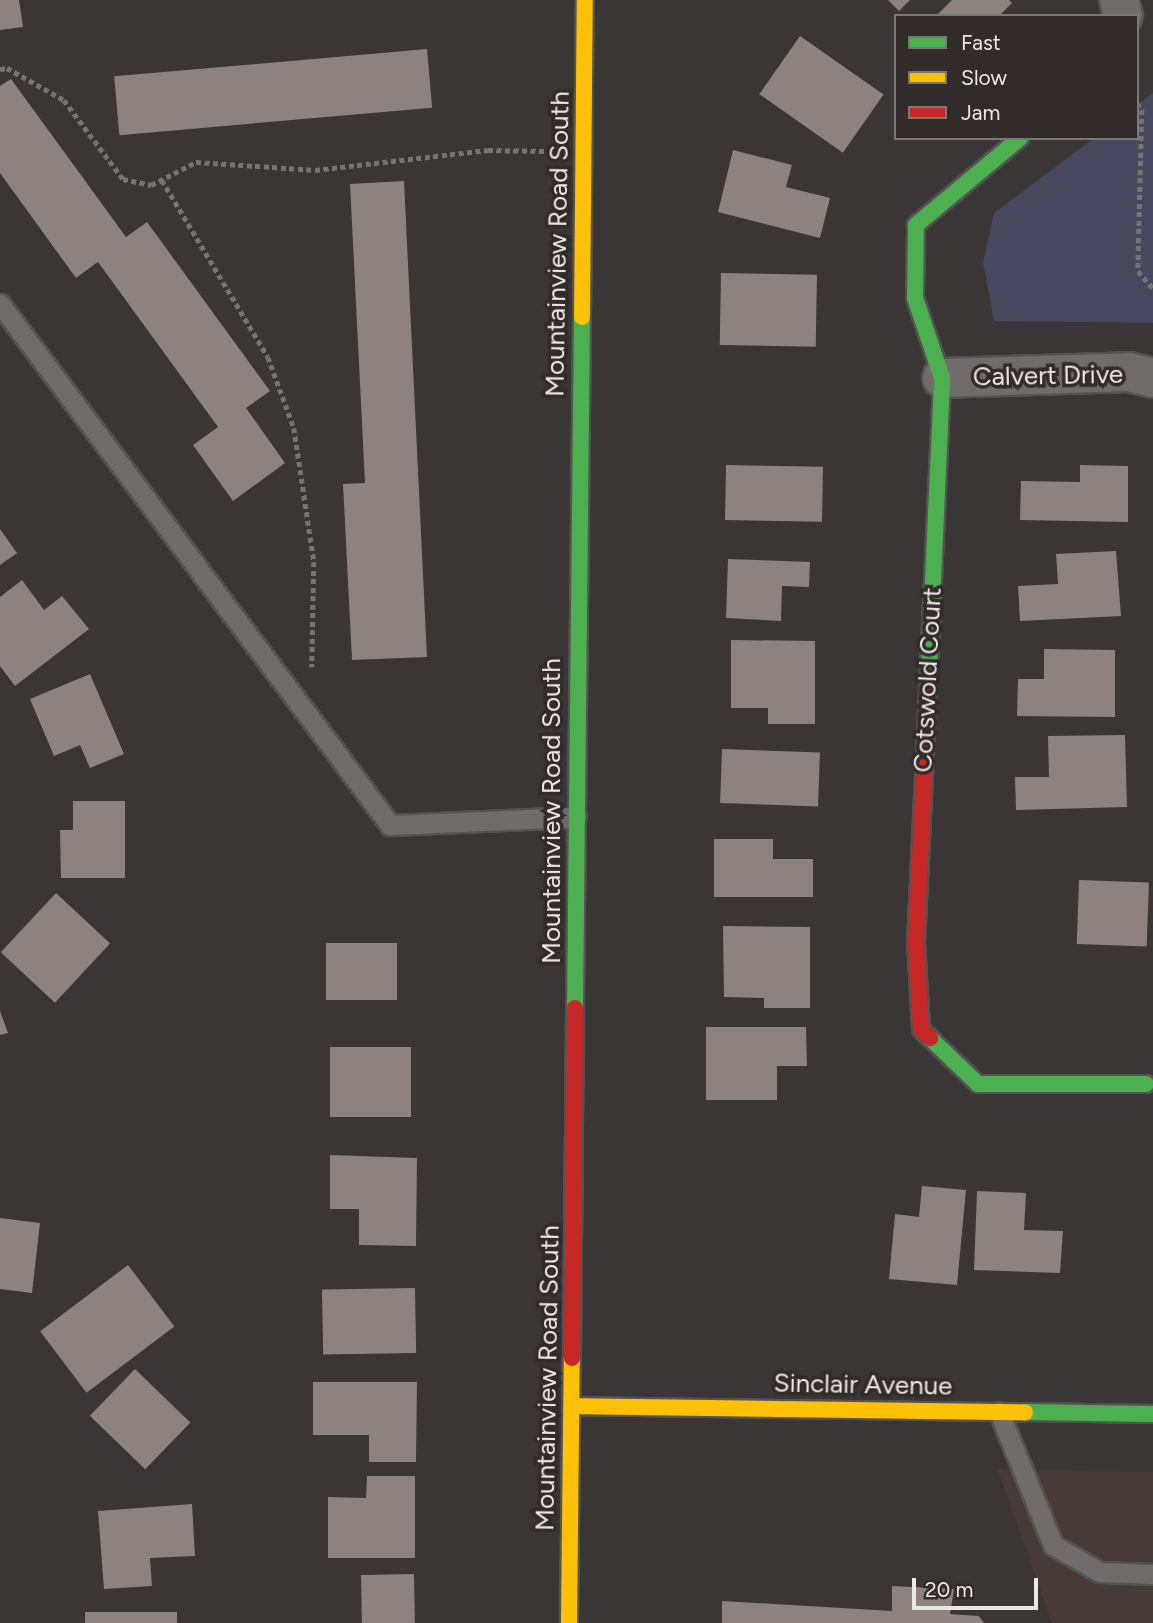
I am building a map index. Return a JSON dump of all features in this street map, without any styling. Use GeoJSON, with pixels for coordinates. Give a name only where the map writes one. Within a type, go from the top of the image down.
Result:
{"type":"FeatureCollection","features":[{"type":"Feature","properties":{"kind":"street","name":"Mountainview Road South"},"geometry":{"type":"LineString","coordinates":[[569,1623],[585,0]]}},
{"type":"Feature","properties":{"kind":"street","name":"Cotswold Court"},"geometry":{"type":"LineString","coordinates":[[1018,140],[916,225],[915,298],[942,378],[916,942],[921,1029],[978,1084],[1146,1084]]}},
{"type":"Feature","properties":{"kind":"street","name":"Calvert Drive"},"geometry":{"type":"LineString","coordinates":[[942,378],[1129,372],[1153,378]]}},
{"type":"Feature","properties":{"kind":"street","name":"Sinclair Avenue"},"geometry":{"type":"LineString","coordinates":[[572,1406],[1153,1414]]}},
{"type":"Feature","properties":{"kind":"lane"},"geometry":{"type":"LineString","coordinates":[[0,304],[390,825],[576,817]]}},
{"type":"Feature","properties":{"kind":"lane"},"geometry":{"type":"LineString","coordinates":[[999,1412],[1053,1545],[1100,1572],[1153,1574]]}},
{"type":"Feature","properties":{"kind":"path"},"geometry":{"type":"LineString","coordinates":[[0,69],[7,68],[64,100],[123,178],[151,186],[196,162],[315,170],[488,150],[583,151]]}},
{"type":"Feature","properties":{"kind":"path"},"geometry":{"type":"LineString","coordinates":[[1139,106],[1142,110],[1138,271],[1153,288]]}},
{"type":"Feature","properties":{"kind":"path"},"geometry":{"type":"LineString","coordinates":[[162,180],[268,356],[294,428],[314,562],[311,720]]}},
{"type":"Feature","properties":{"kind":"shaded area"},"geometry":{"type":"Polygon","coordinates":[[[1153,93],[1153,323],[994,321],[983,262],[994,213],[1091,140],[1139,140],[1139,104],[1153,93]]]}},
{"type":"Feature","properties":{"kind":"shaded area"},"geometry":{"type":"Polygon","coordinates":[[[998,1470],[1153,1472],[1153,1623],[1052,1623],[998,1470]]]}},
{"type":"Feature","properties":{"kind":"building"},"geometry":{"type":"Polygon","coordinates":[[[0,0],[19,0],[23,27],[0,30],[0,0]]]}},
{"type":"Feature","properties":{"kind":"building"},"geometry":{"type":"Polygon","coordinates":[[[888,0],[910,0],[899,11],[888,0]]]}},
{"type":"Feature","properties":{"kind":"building"},"geometry":{"type":"Polygon","coordinates":[[[952,0],[1009,0],[1012,3],[1001,14],[938,14],[952,0]]]}},
{"type":"Feature","properties":{"kind":"building"},"geometry":{"type":"Polygon","coordinates":[[[800,36],[884,95],[843,153],[759,94],[800,36]]]}},
{"type":"Feature","properties":{"kind":"building"},"geometry":{"type":"Polygon","coordinates":[[[427,49],[432,108],[119,135],[114,76],[427,49]]]}},
{"type":"Feature","properties":{"kind":"building"},"geometry":{"type":"Polygon","coordinates":[[[11,79],[126,237],[147,222],[270,391],[246,408],[285,463],[233,501],[193,445],[218,427],[98,262],[76,278],[0,173],[0,86],[11,79]]]}},
{"type":"Feature","properties":{"kind":"building"},"geometry":{"type":"Polygon","coordinates":[[[733,150],[792,165],[786,187],[830,198],[820,238],[718,212],[733,150]]]}},
{"type":"Feature","properties":{"kind":"building"},"geometry":{"type":"Polygon","coordinates":[[[404,181],[427,657],[352,660],[343,484],[365,483],[350,184],[404,181]]]}},
{"type":"Feature","properties":{"kind":"building"},"geometry":{"type":"Polygon","coordinates":[[[721,273],[817,275],[816,347],[720,345],[721,273]]]}},
{"type":"Feature","properties":{"kind":"building"},"geometry":{"type":"Polygon","coordinates":[[[726,465],[823,467],[822,522],[725,520],[726,465]]]}},
{"type":"Feature","properties":{"kind":"building"},"geometry":{"type":"Polygon","coordinates":[[[1080,465],[1128,466],[1128,522],[1020,520],[1021,481],[1080,482],[1080,465]]]}},
{"type":"Feature","properties":{"kind":"building"},"geometry":{"type":"Polygon","coordinates":[[[0,529],[17,553],[0,565],[0,529]]]}},
{"type":"Feature","properties":{"kind":"building"},"geometry":{"type":"Polygon","coordinates":[[[1116,551],[1121,616],[1020,621],[1018,586],[1058,584],[1056,554],[1116,551]]]}},
{"type":"Feature","properties":{"kind":"building"},"geometry":{"type":"Polygon","coordinates":[[[728,559],[810,562],[809,587],[782,586],[781,621],[726,618],[728,559]]]}},
{"type":"Feature","properties":{"kind":"building"},"geometry":{"type":"Polygon","coordinates":[[[22,580],[44,610],[62,596],[89,629],[15,686],[0,666],[0,597],[22,580]]]}},
{"type":"Feature","properties":{"kind":"building"},"geometry":{"type":"Polygon","coordinates":[[[731,640],[815,641],[815,724],[768,724],[768,708],[731,708],[731,640]]]}},
{"type":"Feature","properties":{"kind":"building"},"geometry":{"type":"Polygon","coordinates":[[[1044,649],[1115,650],[1115,717],[1017,716],[1018,679],[1044,679],[1044,649]]]}},
{"type":"Feature","properties":{"kind":"building"},"geometry":{"type":"Polygon","coordinates":[[[90,674],[124,754],[90,768],[80,745],[54,756],[30,699],[90,674]]]}},
{"type":"Feature","properties":{"kind":"building"},"geometry":{"type":"Polygon","coordinates":[[[1125,735],[1127,807],[1016,810],[1015,777],[1049,777],[1048,736],[1125,735]]]}},
{"type":"Feature","properties":{"kind":"building"},"geometry":{"type":"Polygon","coordinates":[[[722,749],[820,752],[818,806],[720,803],[722,749]]]}},
{"type":"Feature","properties":{"kind":"building"},"geometry":{"type":"Polygon","coordinates":[[[73,801],[125,801],[125,878],[61,878],[60,830],[73,830],[73,801]]]}},
{"type":"Feature","properties":{"kind":"building"},"geometry":{"type":"Polygon","coordinates":[[[714,839],[773,839],[773,859],[813,859],[813,897],[714,897],[714,839]]]}},
{"type":"Feature","properties":{"kind":"building"},"geometry":{"type":"Polygon","coordinates":[[[1079,880],[1149,882],[1147,946],[1077,944],[1079,880]]]}},
{"type":"Feature","properties":{"kind":"building"},"geometry":{"type":"Polygon","coordinates":[[[56,893],[110,943],[55,1003],[1,952],[56,893]]]}},
{"type":"Feature","properties":{"kind":"building"},"geometry":{"type":"Polygon","coordinates":[[[723,926],[810,927],[810,1008],[764,1008],[764,998],[724,997],[723,926]]]}},
{"type":"Feature","properties":{"kind":"building"},"geometry":{"type":"Polygon","coordinates":[[[326,943],[397,943],[397,1000],[326,1000],[326,943]]]}},
{"type":"Feature","properties":{"kind":"building"},"geometry":{"type":"Polygon","coordinates":[[[0,1011],[8,1033],[0,1035],[0,1011]]]}},
{"type":"Feature","properties":{"kind":"building"},"geometry":{"type":"Polygon","coordinates":[[[706,1027],[806,1027],[807,1066],[777,1066],[777,1100],[706,1100],[706,1027]]]}},
{"type":"Feature","properties":{"kind":"building"},"geometry":{"type":"Polygon","coordinates":[[[330,1047],[411,1047],[411,1117],[330,1117],[330,1047]]]}},
{"type":"Feature","properties":{"kind":"building"},"geometry":{"type":"Polygon","coordinates":[[[330,1155],[417,1158],[416,1246],[359,1245],[359,1209],[330,1209],[330,1155]]]}},
{"type":"Feature","properties":{"kind":"building"},"geometry":{"type":"Polygon","coordinates":[[[922,1186],[966,1190],[957,1285],[889,1279],[895,1214],[919,1217],[922,1186]]]}},
{"type":"Feature","properties":{"kind":"building"},"geometry":{"type":"Polygon","coordinates":[[[977,1191],[1026,1193],[1024,1230],[1063,1231],[1060,1273],[974,1270],[977,1191]]]}},
{"type":"Feature","properties":{"kind":"building"},"geometry":{"type":"Polygon","coordinates":[[[0,1218],[40,1223],[32,1293],[0,1289],[0,1218]]]}},
{"type":"Feature","properties":{"kind":"building"},"geometry":{"type":"Polygon","coordinates":[[[128,1265],[174,1326],[86,1393],[40,1331],[128,1265]]]}},
{"type":"Feature","properties":{"kind":"building"},"geometry":{"type":"Polygon","coordinates":[[[415,1288],[416,1353],[323,1355],[322,1290],[415,1288]]]}},
{"type":"Feature","properties":{"kind":"building"},"geometry":{"type":"Polygon","coordinates":[[[135,1369],[190,1422],[145,1469],[90,1416],[135,1369]]]}},
{"type":"Feature","properties":{"kind":"building"},"geometry":{"type":"Polygon","coordinates":[[[313,1382],[417,1382],[416,1462],[369,1462],[369,1435],[313,1435],[313,1382]]]}},
{"type":"Feature","properties":{"kind":"building"},"geometry":{"type":"Polygon","coordinates":[[[367,1476],[415,1476],[415,1558],[328,1558],[328,1497],[366,1498],[367,1476]]]}},
{"type":"Feature","properties":{"kind":"building"},"geometry":{"type":"Polygon","coordinates":[[[192,1504],[195,1556],[150,1558],[152,1586],[104,1589],[98,1511],[192,1504]]]}},
{"type":"Feature","properties":{"kind":"building"},"geometry":{"type":"Polygon","coordinates":[[[414,1574],[415,1623],[362,1623],[361,1575],[414,1574]]]}},
{"type":"Feature","properties":{"kind":"building"},"geometry":{"type":"Polygon","coordinates":[[[892,1586],[954,1589],[950,1614],[979,1616],[984,1623],[722,1623],[722,1601],[892,1611],[892,1586]]]}},
{"type":"Feature","properties":{"kind":"building"},"geometry":{"type":"Polygon","coordinates":[[[85,1612],[177,1612],[177,1623],[85,1623],[85,1612]]]}},
{"type":"Feature","properties":{"kind":"traffic: fast"},"geometry":{"type":"LineString","coordinates":[[928,690],[942,378],[915,298],[916,225],[1018,140]]}},
{"type":"Feature","properties":{"kind":"traffic: fast"},"geometry":{"type":"LineString","coordinates":[[575,1008],[582,317]]}},
{"type":"Feature","properties":{"kind":"traffic: fast"},"geometry":{"type":"LineString","coordinates":[[930,1038],[978,1084],[1146,1084]]}},
{"type":"Feature","properties":{"kind":"traffic: fast"},"geometry":{"type":"LineString","coordinates":[[1025,1412],[1153,1414]]}},
{"type":"Feature","properties":{"kind":"traffic: slow"},"geometry":{"type":"LineString","coordinates":[[582,317],[585,0]]}},
{"type":"Feature","properties":{"kind":"traffic: slow"},"geometry":{"type":"LineString","coordinates":[[569,1623],[572,1358]]}},
{"type":"Feature","properties":{"kind":"traffic: slow"},"geometry":{"type":"LineString","coordinates":[[572,1406],[1025,1412]]}},
{"type":"Feature","properties":{"kind":"traffic: jam"},"geometry":{"type":"LineString","coordinates":[[928,690],[916,941],[921,1029],[930,1038]]}},
{"type":"Feature","properties":{"kind":"traffic: jam"},"geometry":{"type":"LineString","coordinates":[[572,1358],[575,1008]]}}]}
